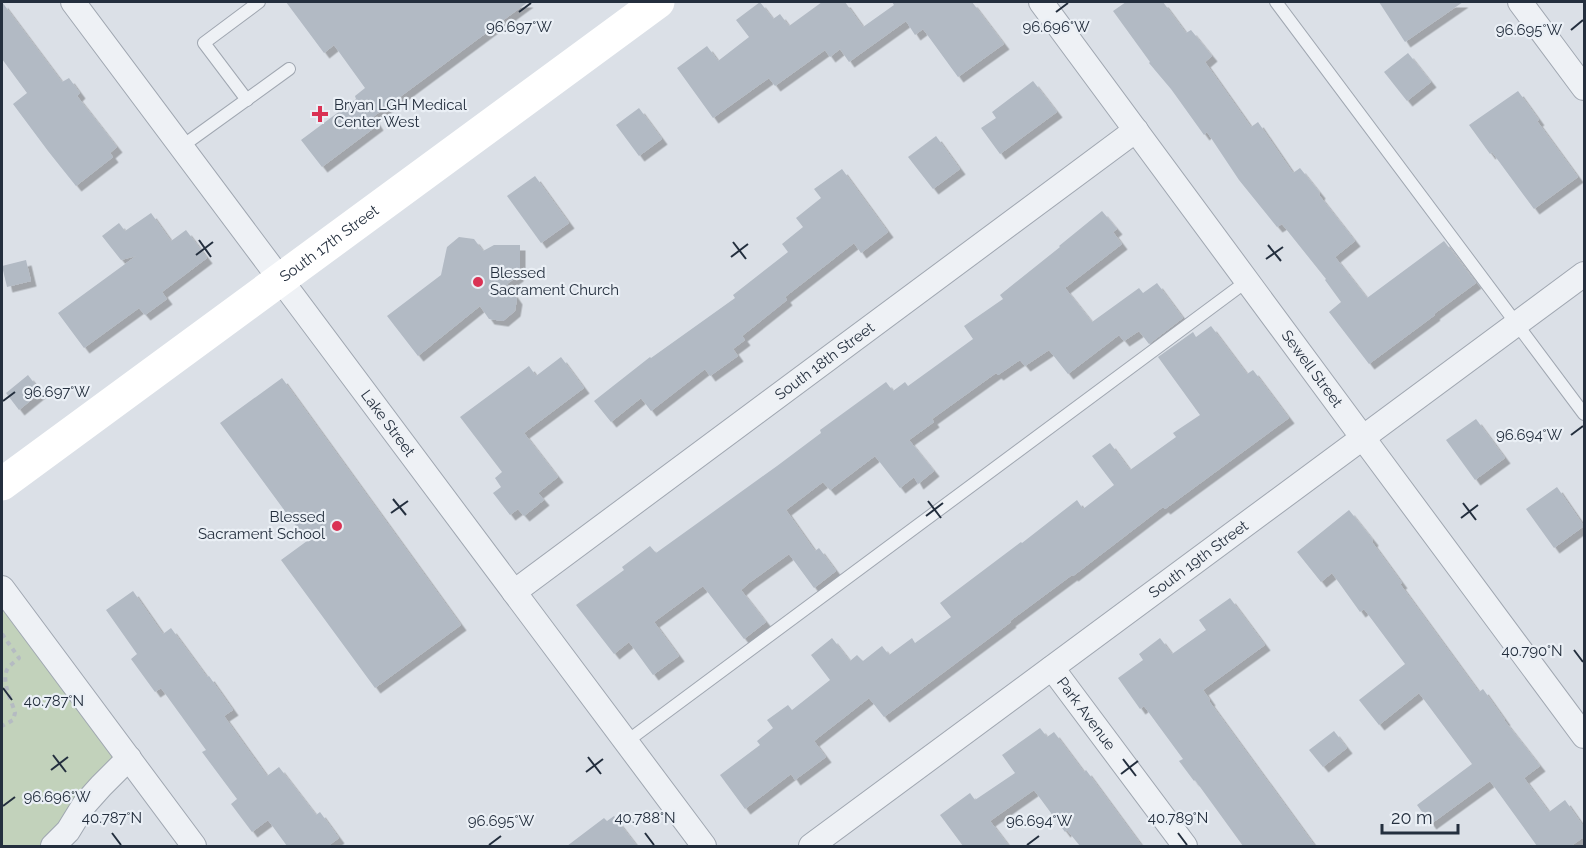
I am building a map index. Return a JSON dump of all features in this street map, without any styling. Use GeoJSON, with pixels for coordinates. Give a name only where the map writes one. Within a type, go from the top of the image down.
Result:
{"type":"FeatureCollection","features":[{"type":"Feature","properties":{"kind":"main road","name":"South 17th Street"},"geometry":{"type":"LineString","coordinates":[[2,484],[658,2]]}},
{"type":"Feature","properties":{"kind":"street","name":"Lake Street"},"geometry":{"type":"LineString","coordinates":[[73,2],[704,846]]}},
{"type":"Feature","properties":{"kind":"street","name":"Sewell Street"},"geometry":{"type":"LineString","coordinates":[[1041,2],[1584,736]]}},
{"type":"Feature","properties":{"kind":"street"},"geometry":{"type":"LineString","coordinates":[[1520,2],[1584,88]]}},
{"type":"Feature","properties":{"kind":"street","name":"South 18th Street"},"geometry":{"type":"LineString","coordinates":[[514,592],[1136,130]]}},
{"type":"Feature","properties":{"kind":"street","name":"South 19th Street"},"geometry":{"type":"LineString","coordinates":[[811,846],[1584,274]]}},
{"type":"Feature","properties":{"kind":"street"},"geometry":{"type":"LineString","coordinates":[[2,588],[194,846]]}},
{"type":"Feature","properties":{"kind":"street","name":"Park Avenue"},"geometry":{"type":"LineString","coordinates":[[1052,668],[1185,846]]}},
{"type":"Feature","properties":{"kind":"street"},"geometry":{"type":"LineString","coordinates":[[53,846],[68,831],[84,805],[129,758]]}},
{"type":"Feature","properties":{"kind":"lane"},"geometry":{"type":"LineString","coordinates":[[247,100],[204,43],[260,2]]}},
{"type":"Feature","properties":{"kind":"lane"},"geometry":{"type":"LineString","coordinates":[[1275,2],[1584,414]]}},
{"type":"Feature","properties":{"kind":"lane"},"geometry":{"type":"LineString","coordinates":[[181,147],[289,69]]}},
{"type":"Feature","properties":{"kind":"lane"},"geometry":{"type":"LineString","coordinates":[[626,742],[1247,281]]}},
{"type":"Feature","properties":{"kind":"path"},"geometry":{"type":"LineString","coordinates":[[2,634],[19,658],[7,669],[5,675],[5,685],[15,713],[13,720],[2,726]]}},
{"type":"Feature","properties":{"kind":"path"},"geometry":{"type":"LineString","coordinates":[[2,666],[7,669]]}},
{"type":"Feature","properties":{"kind":"green space"},"geometry":{"type":"Polygon","coordinates":[[[2,588],[128,758],[53,846],[2,846],[2,588]]]}},
{"type":"Feature","properties":{"kind":"building"},"geometry":{"type":"Polygon","coordinates":[[[2,2],[62,82],[69,78],[80,93],[77,96],[117,147],[110,153],[113,157],[76,186],[13,104],[27,93],[2,59],[2,2]]]}},
{"type":"Feature","properties":{"kind":"building"},"geometry":{"type":"Polygon","coordinates":[[[286,2],[528,2],[373,117],[378,125],[322,167],[301,140],[356,99],[355,96],[365,88],[334,45],[324,53],[286,2]]]}},
{"type":"Feature","properties":{"kind":"building"},"geometry":{"type":"Polygon","coordinates":[[[760,2],[773,19],[780,14],[789,26],[822,2],[845,2],[863,27],[894,5],[892,2],[972,2],[1004,44],[958,77],[923,29],[915,35],[906,21],[849,62],[840,49],[830,57],[825,50],[775,86],[769,78],[713,118],[677,68],[707,46],[718,61],[749,37],[736,20],[760,2]]]}},
{"type":"Feature","properties":{"kind":"building"},"geometry":{"type":"Polygon","coordinates":[[[1126,2],[1163,2],[1186,33],[1191,30],[1212,56],[1205,62],[1251,127],[1258,122],[1293,173],[1300,168],[1355,241],[1335,257],[1367,298],[1444,241],[1476,283],[1369,364],[1329,312],[1341,302],[1326,279],[1282,224],[1277,227],[1239,180],[1207,132],[1204,135],[1113,11],[1126,2]]]}},
{"type":"Feature","properties":{"kind":"building"},"geometry":{"type":"Polygon","coordinates":[[[1379,2],[1463,2],[1405,42],[1379,2]]]}},
{"type":"Feature","properties":{"kind":"building"},"geometry":{"type":"Polygon","coordinates":[[[1408,53],[1431,82],[1407,101],[1384,72],[1408,53]]]}},
{"type":"Feature","properties":{"kind":"building"},"geometry":{"type":"Polygon","coordinates":[[[1033,81],[1057,112],[1000,154],[981,128],[996,118],[992,112],[1033,81]]]}},
{"type":"Feature","properties":{"kind":"building"},"geometry":{"type":"Polygon","coordinates":[[[1518,91],[1578,177],[1534,209],[1469,125],[1518,91]]]}},
{"type":"Feature","properties":{"kind":"building"},"geometry":{"type":"Polygon","coordinates":[[[639,108],[662,139],[639,156],[616,125],[639,108]]]}},
{"type":"Feature","properties":{"kind":"building"},"geometry":{"type":"Polygon","coordinates":[[[936,136],[960,169],[933,189],[908,157],[936,136]]]}},
{"type":"Feature","properties":{"kind":"building"},"geometry":{"type":"Polygon","coordinates":[[[842,169],[888,232],[861,253],[854,243],[785,297],[787,300],[742,336],[745,340],[733,349],[738,356],[710,376],[705,369],[651,411],[641,398],[611,422],[594,401],[650,357],[735,298],[733,295],[788,252],[782,244],[803,227],[796,218],[821,198],[814,189],[842,169]]]}},
{"type":"Feature","properties":{"kind":"building"},"geometry":{"type":"Polygon","coordinates":[[[535,176],[569,223],[541,243],[507,196],[535,176]]]}},
{"type":"Feature","properties":{"kind":"building"},"geometry":{"type":"Polygon","coordinates":[[[1102,211],[1117,229],[1113,232],[1122,244],[1065,288],[1092,322],[1139,288],[1143,293],[1157,283],[1183,318],[1149,344],[1139,331],[1124,341],[1119,335],[1068,374],[1049,350],[1025,366],[1020,360],[998,375],[996,373],[932,419],[934,422],[909,440],[934,471],[918,484],[914,477],[900,488],[875,456],[830,490],[823,482],[786,510],[815,551],[819,548],[836,571],[814,588],[789,554],[749,583],[741,590],[766,622],[744,639],[703,586],[654,622],[679,656],[653,675],[629,642],[614,654],[576,605],[624,570],[622,567],[650,546],[656,553],[777,466],[821,433],[820,430],[886,382],[893,391],[905,382],[908,386],[973,339],[964,326],[1003,299],[1000,295],[1102,211]]]}},
{"type":"Feature","properties":{"kind":"building"},"geometry":{"type":"Polygon","coordinates":[[[151,213],[171,241],[186,230],[207,258],[162,292],[167,299],[145,315],[139,308],[84,348],[58,313],[136,256],[121,260],[102,236],[119,223],[125,231],[151,213]]]}},
{"type":"Feature","properties":{"kind":"building"},"geometry":{"type":"Polygon","coordinates":[[[459,237],[474,239],[483,251],[494,245],[520,245],[518,276],[507,284],[517,299],[515,311],[503,321],[489,319],[480,306],[418,356],[387,316],[441,275],[447,247],[459,237]]]}},
{"type":"Feature","properties":{"kind":"building"},"geometry":{"type":"Polygon","coordinates":[[[26,260],[31,281],[7,287],[2,266],[26,260]]]}},
{"type":"Feature","properties":{"kind":"building"},"geometry":{"type":"Polygon","coordinates":[[[1211,326],[1247,374],[1253,370],[1289,418],[1165,509],[1163,507],[884,717],[869,698],[814,741],[826,757],[795,780],[791,774],[745,809],[720,775],[760,745],[757,741],[773,728],[767,720],[788,705],[792,710],[830,680],[811,655],[832,638],[850,661],[857,655],[863,661],[882,646],[889,655],[912,638],[915,643],[951,617],[940,603],[1077,500],[1083,509],[1114,485],[1092,456],[1110,443],[1130,470],[1176,437],[1173,433],[1200,415],[1158,357],[1193,332],[1196,337],[1211,326]]]}},
{"type":"Feature","properties":{"kind":"building"},"geometry":{"type":"Polygon","coordinates":[[[561,357],[584,388],[524,433],[558,477],[538,493],[544,500],[524,516],[518,509],[510,515],[493,493],[501,487],[495,478],[502,472],[460,417],[529,366],[536,376],[561,357]]]}},
{"type":"Feature","properties":{"kind":"building"},"geometry":{"type":"Polygon","coordinates":[[[28,375],[41,392],[19,410],[6,393],[28,375]]]}},
{"type":"Feature","properties":{"kind":"building"},"geometry":{"type":"Polygon","coordinates":[[[282,378],[461,625],[375,688],[281,560],[307,541],[220,423],[282,378]]]}},
{"type":"Feature","properties":{"kind":"building"},"geometry":{"type":"Polygon","coordinates":[[[1476,419],[1505,458],[1475,480],[1446,440],[1476,419]]]}},
{"type":"Feature","properties":{"kind":"building"},"geometry":{"type":"Polygon","coordinates":[[[1557,487],[1584,526],[1554,548],[1526,509],[1557,487]]]}},
{"type":"Feature","properties":{"kind":"building"},"geometry":{"type":"Polygon","coordinates":[[[1349,510],[1373,540],[1372,542],[1402,583],[1400,584],[1479,692],[1483,689],[1540,766],[1524,778],[1549,812],[1565,800],[1584,827],[1584,837],[1571,846],[1537,846],[1490,781],[1431,824],[1417,805],[1472,764],[1419,693],[1379,725],[1359,700],[1405,664],[1364,609],[1360,612],[1332,573],[1321,582],[1297,552],[1349,510]]]}},
{"type":"Feature","properties":{"kind":"building"},"geometry":{"type":"Polygon","coordinates":[[[133,591],[163,634],[171,628],[207,677],[209,676],[233,710],[224,716],[267,776],[279,767],[316,815],[320,812],[339,838],[328,846],[287,846],[268,820],[252,832],[231,804],[237,799],[202,752],[206,750],[161,688],[155,692],[131,659],[137,654],[106,610],[133,591]]]}},
{"type":"Feature","properties":{"kind":"building"},"geometry":{"type":"Polygon","coordinates":[[[1230,598],[1265,645],[1203,690],[1315,846],[1243,846],[1179,761],[1183,759],[1144,706],[1140,709],[1118,678],[1143,660],[1139,654],[1160,638],[1172,654],[1206,630],[1199,620],[1230,598]]]}},
{"type":"Feature","properties":{"kind":"building"},"geometry":{"type":"Polygon","coordinates":[[[1040,728],[1047,737],[1054,732],[1084,772],[1086,770],[1142,846],[1080,846],[1067,830],[1065,832],[1034,790],[990,821],[1009,846],[963,846],[940,815],[970,793],[975,800],[1015,773],[1002,755],[1040,728]]]}},
{"type":"Feature","properties":{"kind":"building"},"geometry":{"type":"Polygon","coordinates":[[[1334,731],[1347,748],[1323,767],[1309,750],[1334,731]]]}},
{"type":"Feature","properties":{"kind":"building"},"geometry":{"type":"Polygon","coordinates":[[[614,816],[637,846],[567,846],[604,818],[607,821],[614,816]]]}},
{"type":"Feature","properties":{"kind":"place","name":"Bryan LGH Medical Center West"},"geometry":{"type":"Point","coordinates":[320,114]}},
{"type":"Feature","properties":{"kind":"place","name":"Blessed Sacrament Church"},"geometry":{"type":"Point","coordinates":[478,282]}},
{"type":"Feature","properties":{"kind":"place","name":"Blessed Sacrament School"},"geometry":{"type":"Point","coordinates":[337,526]}}]}
